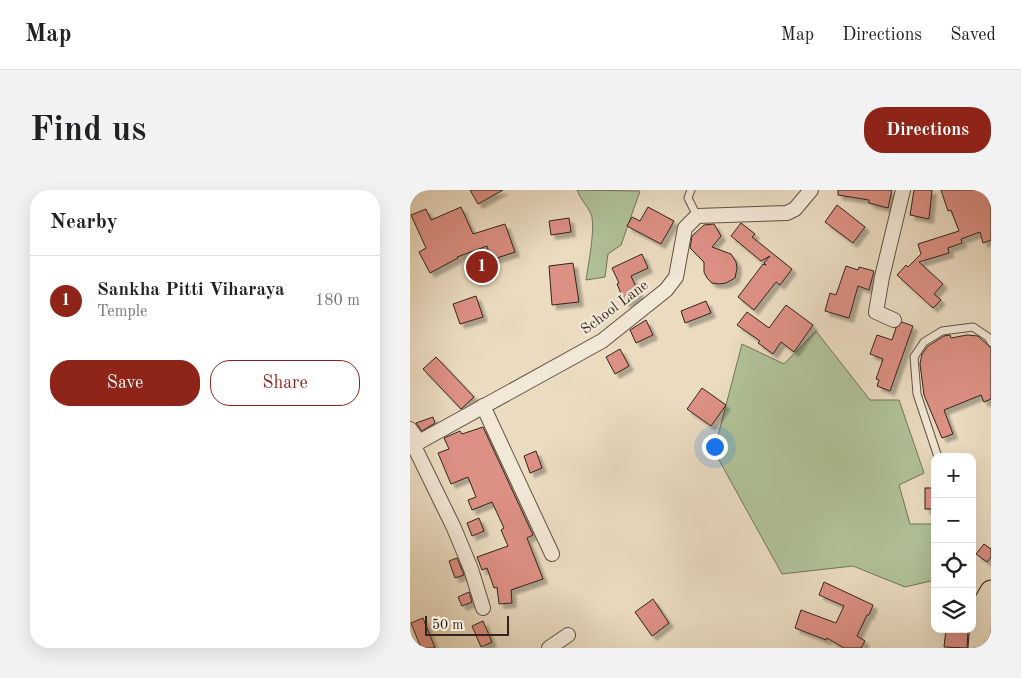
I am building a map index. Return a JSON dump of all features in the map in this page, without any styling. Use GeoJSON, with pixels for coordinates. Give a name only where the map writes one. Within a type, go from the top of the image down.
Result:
{"type":"FeatureCollection","features":[{"type":"Feature","properties":{"kind":"main road"},"geometry":{"type":"LineString","coordinates":[[979,648],[982,607],[991,591]]}},
{"type":"Feature","properties":{"kind":"street"},"geometry":{"type":"LineString","coordinates":[[894,320],[876,312],[903,190]]}},
{"type":"Feature","properties":{"kind":"street"},"geometry":{"type":"LineString","coordinates":[[697,216],[787,213],[795,210],[808,194]]}},
{"type":"Feature","properties":{"kind":"street","name":"School Lane"},"geometry":{"type":"LineString","coordinates":[[414,444],[602,341],[666,290],[676,277],[685,228],[697,216]]}},
{"type":"Feature","properties":{"kind":"street"},"geometry":{"type":"LineString","coordinates":[[483,406],[552,554]]}},
{"type":"Feature","properties":{"kind":"street"},"geometry":{"type":"LineString","coordinates":[[410,429],[414,444],[471,569],[483,608]]}},
{"type":"Feature","properties":{"kind":"street"},"geometry":{"type":"LineString","coordinates":[[549,648],[568,635]]}},
{"type":"Feature","properties":{"kind":"lane"},"geometry":{"type":"LineString","coordinates":[[691,190],[688,198],[697,216]]}},
{"type":"Feature","properties":{"kind":"lane"},"geometry":{"type":"LineString","coordinates":[[937,453],[917,394],[914,357],[924,342],[942,331],[974,327],[988,337],[991,342]]}},
{"type":"Feature","properties":{"kind":"green space"},"geometry":{"type":"Polygon","coordinates":[[[577,190],[640,191],[621,245],[608,254],[605,277],[586,280],[593,227],[591,214],[577,190]]]}},
{"type":"Feature","properties":{"kind":"green space"},"geometry":{"type":"Polygon","coordinates":[[[816,331],[870,400],[899,400],[924,473],[899,485],[910,524],[931,524],[931,581],[905,587],[853,566],[782,574],[714,451],[742,344],[784,364],[816,331]]]}},
{"type":"Feature","properties":{"kind":"building"},"geometry":{"type":"Polygon","coordinates":[[[470,190],[503,190],[478,204],[470,190]]]}},
{"type":"Feature","properties":{"kind":"building"},"geometry":{"type":"Polygon","coordinates":[[[838,190],[892,190],[888,208],[869,203],[869,200],[838,195],[838,190]]]}},
{"type":"Feature","properties":{"kind":"building"},"geometry":{"type":"Polygon","coordinates":[[[914,190],[932,190],[929,219],[910,215],[914,190]]]}},
{"type":"Feature","properties":{"kind":"building"},"geometry":{"type":"Polygon","coordinates":[[[941,190],[991,190],[991,240],[983,243],[980,232],[961,239],[962,243],[948,248],[949,253],[919,262],[943,284],[934,294],[941,300],[933,308],[897,275],[906,265],[908,267],[921,254],[918,244],[959,231],[951,210],[948,211],[941,190]]]}},
{"type":"Feature","properties":{"kind":"building"},"geometry":{"type":"Polygon","coordinates":[[[837,205],[865,227],[853,243],[825,222],[837,205]]]}},
{"type":"Feature","properties":{"kind":"building"},"geometry":{"type":"Polygon","coordinates":[[[461,207],[473,234],[505,224],[515,252],[491,260],[487,246],[457,257],[430,273],[419,252],[426,248],[411,215],[426,209],[431,220],[461,207]]]}},
{"type":"Feature","properties":{"kind":"building"},"geometry":{"type":"Polygon","coordinates":[[[648,207],[674,221],[661,244],[627,226],[632,217],[640,221],[648,207]]]}},
{"type":"Feature","properties":{"kind":"building"},"geometry":{"type":"Polygon","coordinates":[[[569,218],[571,232],[551,235],[549,221],[569,218]]]}},
{"type":"Feature","properties":{"kind":"building"},"geometry":{"type":"Polygon","coordinates":[[[741,223],[755,234],[752,237],[792,269],[780,285],[776,282],[754,310],[738,297],[763,264],[766,265],[764,263],[770,256],[761,261],[731,236],[741,223]]]}},
{"type":"Feature","properties":{"kind":"building"},"geometry":{"type":"Polygon","coordinates":[[[714,224],[721,236],[712,247],[731,254],[737,268],[735,278],[726,283],[719,284],[712,283],[707,278],[704,272],[704,262],[690,248],[692,236],[704,225],[714,224]]]}},
{"type":"Feature","properties":{"kind":"building"},"geometry":{"type":"Polygon","coordinates":[[[642,254],[648,268],[631,276],[640,296],[625,303],[612,268],[642,254]]]}},
{"type":"Feature","properties":{"kind":"building"},"geometry":{"type":"Polygon","coordinates":[[[573,263],[579,302],[552,305],[549,266],[573,263]]]}},
{"type":"Feature","properties":{"kind":"building"},"geometry":{"type":"Polygon","coordinates":[[[846,266],[858,270],[859,267],[874,271],[869,290],[858,286],[849,318],[825,311],[830,293],[836,295],[846,266]]]}},
{"type":"Feature","properties":{"kind":"building"},"geometry":{"type":"Polygon","coordinates":[[[476,296],[483,317],[460,324],[453,304],[476,296]]]}},
{"type":"Feature","properties":{"kind":"building"},"geometry":{"type":"Polygon","coordinates":[[[706,301],[711,313],[685,323],[681,311],[706,301]]]}},
{"type":"Feature","properties":{"kind":"building"},"geometry":{"type":"Polygon","coordinates":[[[786,305],[813,325],[794,352],[781,342],[773,354],[758,343],[760,341],[737,325],[747,312],[769,328],[786,305]]]}},
{"type":"Feature","properties":{"kind":"building"},"geometry":{"type":"Polygon","coordinates":[[[646,320],[653,335],[636,343],[630,330],[646,320]]]}},
{"type":"Feature","properties":{"kind":"building"},"geometry":{"type":"Polygon","coordinates":[[[902,322],[913,326],[890,391],[877,386],[879,380],[876,379],[883,359],[870,354],[877,335],[892,340],[896,328],[902,322]]]}},
{"type":"Feature","properties":{"kind":"building"},"geometry":{"type":"Polygon","coordinates":[[[950,335],[951,338],[967,335],[978,336],[991,348],[991,399],[984,402],[981,395],[944,410],[953,434],[942,438],[924,395],[920,364],[922,354],[928,346],[944,336],[950,335]]]}},
{"type":"Feature","properties":{"kind":"building"},"geometry":{"type":"Polygon","coordinates":[[[620,349],[629,366],[615,374],[606,357],[620,349]]]}},
{"type":"Feature","properties":{"kind":"building"},"geometry":{"type":"Polygon","coordinates":[[[436,357],[474,397],[461,409],[423,369],[436,357]]]}},
{"type":"Feature","properties":{"kind":"building"},"geometry":{"type":"Polygon","coordinates":[[[702,388],[726,405],[711,426],[687,409],[702,388]]]}},
{"type":"Feature","properties":{"kind":"building"},"geometry":{"type":"Polygon","coordinates":[[[433,417],[435,423],[422,431],[416,423],[433,417]]]}},
{"type":"Feature","properties":{"kind":"building"},"geometry":{"type":"Polygon","coordinates":[[[483,427],[533,535],[527,538],[543,579],[511,590],[512,603],[499,604],[497,587],[494,588],[487,568],[482,570],[477,557],[508,546],[501,530],[504,528],[492,502],[472,510],[468,500],[476,497],[468,477],[451,484],[438,453],[449,449],[444,438],[460,431],[462,434],[483,427]]]}},
{"type":"Feature","properties":{"kind":"building"},"geometry":{"type":"Polygon","coordinates":[[[536,451],[542,468],[530,473],[524,456],[536,451]]]}},
{"type":"Feature","properties":{"kind":"building"},"geometry":{"type":"Polygon","coordinates":[[[925,488],[931,488],[931,509],[925,509],[925,488]]]}},
{"type":"Feature","properties":{"kind":"building"},"geometry":{"type":"Polygon","coordinates":[[[479,518],[484,531],[472,536],[467,523],[479,518]]]}},
{"type":"Feature","properties":{"kind":"building"},"geometry":{"type":"Polygon","coordinates":[[[984,544],[991,549],[991,557],[987,562],[976,554],[984,544]]]}},
{"type":"Feature","properties":{"kind":"building"},"geometry":{"type":"Polygon","coordinates":[[[457,558],[464,575],[455,578],[449,561],[457,558]]]}},
{"type":"Feature","properties":{"kind":"building"},"geometry":{"type":"Polygon","coordinates":[[[824,582],[873,605],[857,636],[865,641],[861,648],[844,648],[827,638],[826,640],[795,628],[801,610],[836,623],[844,606],[819,595],[824,582]]]}},
{"type":"Feature","properties":{"kind":"building"},"geometry":{"type":"Polygon","coordinates":[[[469,592],[472,602],[462,606],[458,597],[469,592]]]}},
{"type":"Feature","properties":{"kind":"building"},"geometry":{"type":"Polygon","coordinates":[[[653,599],[669,623],[652,636],[635,612],[653,599]]]}},
{"type":"Feature","properties":{"kind":"building"},"geometry":{"type":"Polygon","coordinates":[[[423,618],[435,648],[421,648],[411,623],[423,618]]]}},
{"type":"Feature","properties":{"kind":"building"},"geometry":{"type":"Polygon","coordinates":[[[483,621],[492,642],[481,647],[472,626],[483,621]]]}},
{"type":"Feature","properties":{"kind":"building"},"geometry":{"type":"Polygon","coordinates":[[[946,633],[968,633],[967,648],[944,647],[946,633]]]}},
{"type":"Feature","properties":{"kind":"place","name":"Sankha Pitti Viharaya"},"geometry":{"type":"Point","coordinates":[482,267]}}]}
